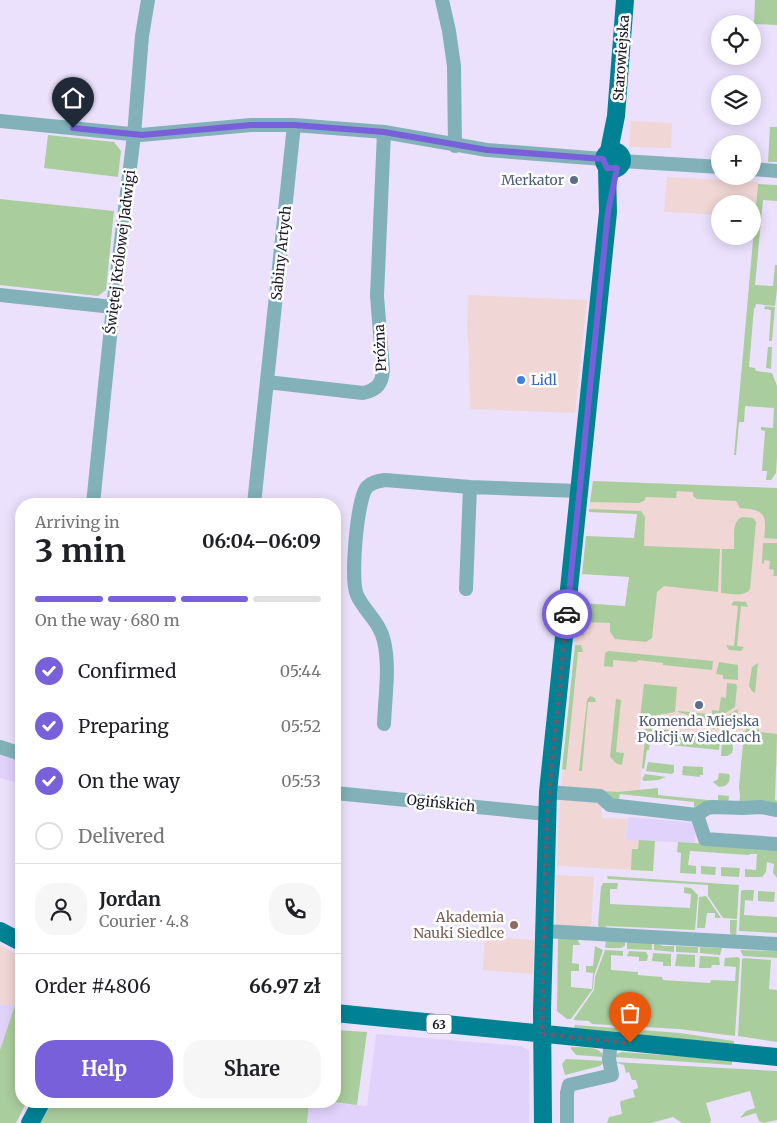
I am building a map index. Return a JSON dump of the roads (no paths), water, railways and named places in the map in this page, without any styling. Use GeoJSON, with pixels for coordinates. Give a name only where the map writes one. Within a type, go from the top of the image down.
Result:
{"type":"FeatureCollection","features":[{"type":"Feature","properties":{"kind":"main road","name":"Starowiejska"},"geometry":{"type":"LineString","coordinates":[[543,1123],[542,1034],[548,792],[608,212],[625,0]]}},
{"type":"Feature","properties":{"kind":"main road"},"geometry":{"type":"LineString","coordinates":[[0,931],[15,939]]}},
{"type":"Feature","properties":{"kind":"main road","name":"63"},"geometry":{"type":"LineString","coordinates":[[341,1014],[777,1057]]}},
{"type":"Feature","properties":{"kind":"street","name":"Świętej Królowej Jadwigi"},"geometry":{"type":"LineString","coordinates":[[94,498],[113,307],[134,135],[142,36],[148,0]]}},
{"type":"Feature","properties":{"kind":"street"},"geometry":{"type":"LineString","coordinates":[[442,0],[454,66],[455,146]]}},
{"type":"Feature","properties":{"kind":"street"},"geometry":{"type":"LineString","coordinates":[[0,121],[134,135],[251,125],[294,125],[384,132],[455,146],[711,166]]}},
{"type":"Feature","properties":{"kind":"street","name":"Sabiny Artych"},"geometry":{"type":"LineString","coordinates":[[267,382],[294,125]]}},
{"type":"Feature","properties":{"kind":"street","name":"Próżna"},"geometry":{"type":"LineString","coordinates":[[267,382],[363,393],[375,389],[382,380],[383,370],[377,296],[384,132]]}},
{"type":"Feature","properties":{"kind":"street"},"geometry":{"type":"LineString","coordinates":[[761,170],[777,171]]}},
{"type":"Feature","properties":{"kind":"street"},"geometry":{"type":"LineString","coordinates":[[0,294],[113,307]]}},
{"type":"Feature","properties":{"kind":"street"},"geometry":{"type":"LineString","coordinates":[[255,498],[267,382]]}},
{"type":"Feature","properties":{"kind":"street"},"geometry":{"type":"LineString","coordinates":[[384,724],[387,660],[384,639],[378,626],[357,595],[353,571],[360,502],[367,487],[385,480],[470,487],[579,491]]}},
{"type":"Feature","properties":{"kind":"street"},"geometry":{"type":"LineString","coordinates":[[466,588],[470,487]]}},
{"type":"Feature","properties":{"kind":"street"},"geometry":{"type":"LineString","coordinates":[[0,747],[15,752]]}},
{"type":"Feature","properties":{"kind":"street"},"geometry":{"type":"LineString","coordinates":[[548,792],[600,796],[610,805],[697,814],[713,807],[761,807],[777,810]]}},
{"type":"Feature","properties":{"kind":"street","name":"Ogińskich"},"geometry":{"type":"LineString","coordinates":[[341,793],[547,814]]}},
{"type":"Feature","properties":{"kind":"street"},"geometry":{"type":"LineString","coordinates":[[697,814],[704,839],[777,844]]}},
{"type":"Feature","properties":{"kind":"street"},"geometry":{"type":"LineString","coordinates":[[544,931],[777,944]]}},
{"type":"Feature","properties":{"kind":"street"},"geometry":{"type":"LineString","coordinates":[[567,1123],[567,1093],[569,1085],[612,1075],[609,1059],[611,1041]]}},
{"type":"Feature","properties":{"kind":"place","name":"Merkator"},"geometry":{"type":"Point","coordinates":[574,180]}},
{"type":"Feature","properties":{"kind":"place","name":"Lidl"},"geometry":{"type":"Point","coordinates":[521,380]}},
{"type":"Feature","properties":{"kind":"place","name":"Komenda Miejska Policji w Siedlcach"},"geometry":{"type":"Point","coordinates":[699,705]}},
{"type":"Feature","properties":{"kind":"place","name":"Akademia Nauki Siedlce"},"geometry":{"type":"Point","coordinates":[514,925]}}]}
